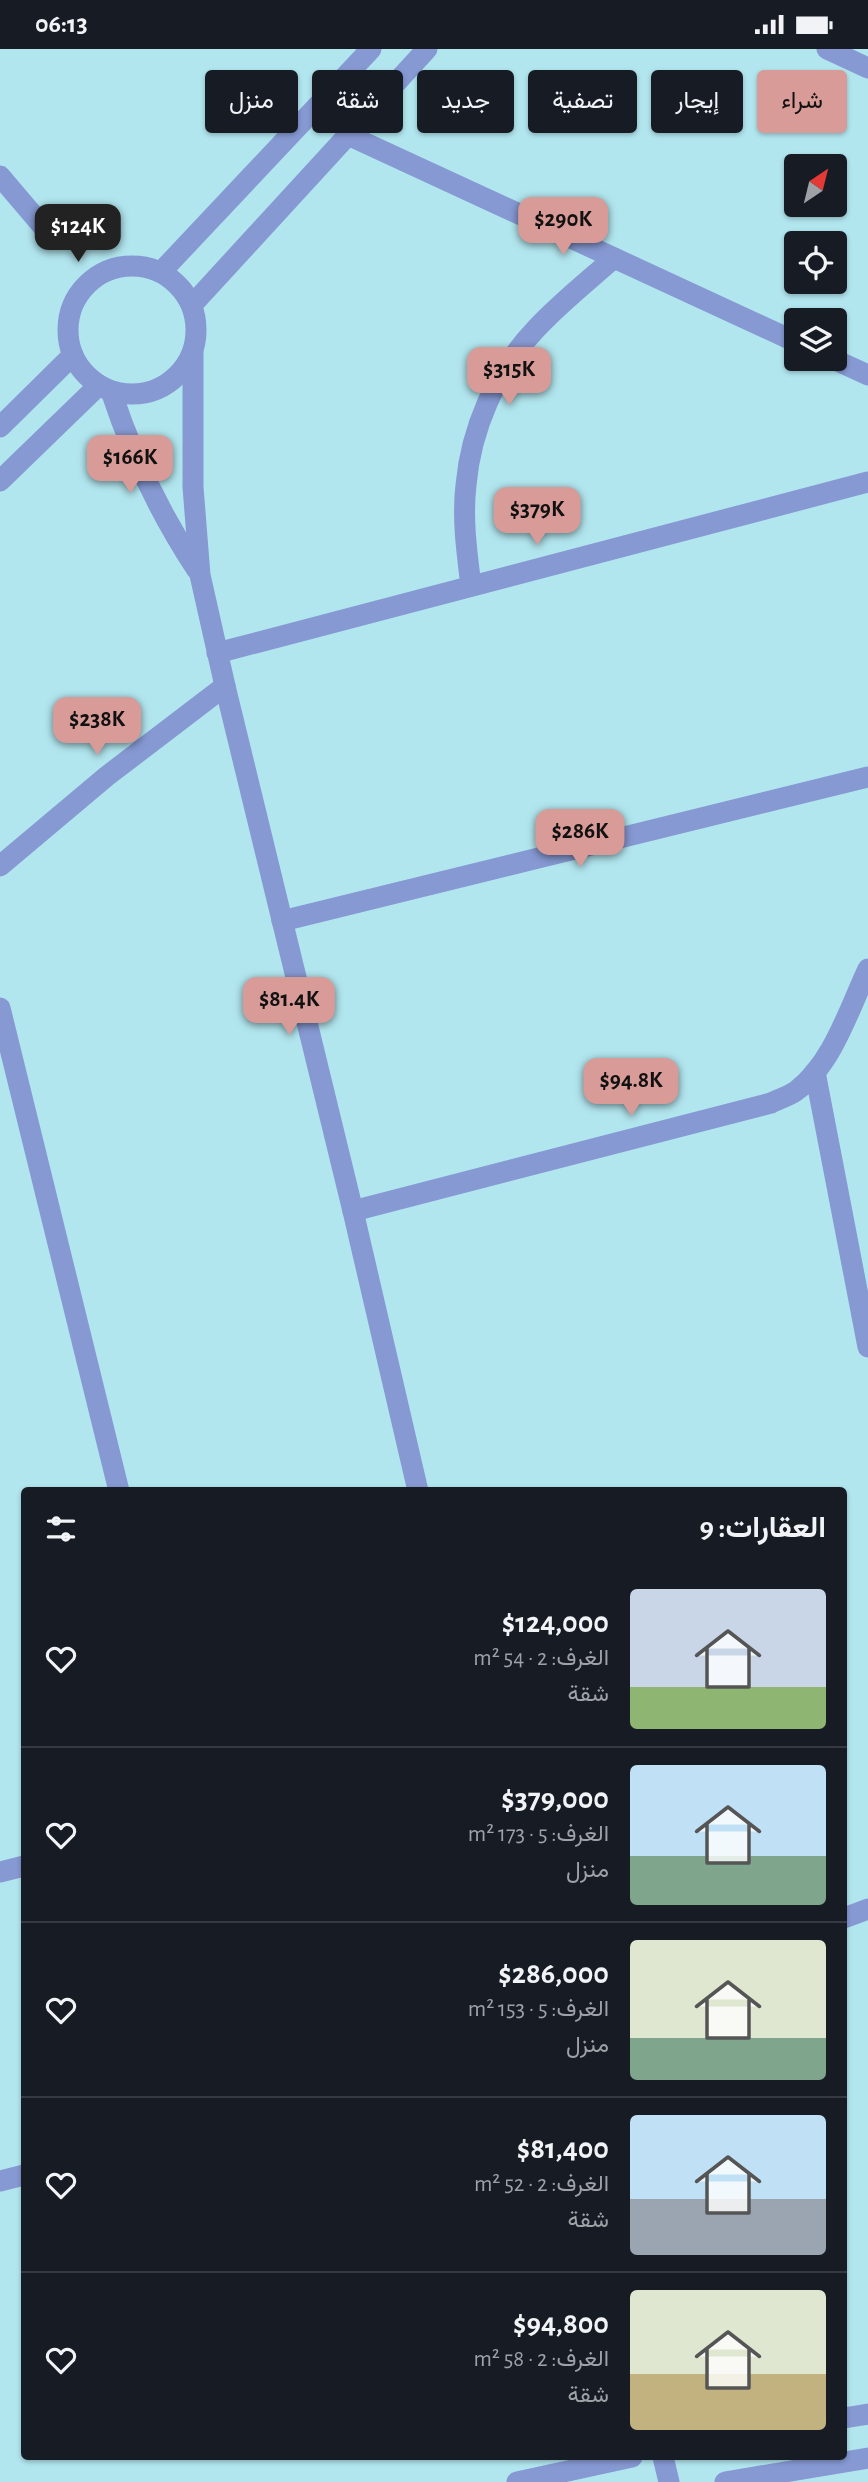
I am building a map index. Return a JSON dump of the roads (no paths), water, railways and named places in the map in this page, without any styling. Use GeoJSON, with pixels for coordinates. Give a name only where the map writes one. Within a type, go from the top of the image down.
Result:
{"type":"FeatureCollection","features":[{"type":"Feature","properties":{"kind":"street"},"geometry":{"type":"LineString","coordinates":[[161,272],[371,49]]}},
{"type":"Feature","properties":{"kind":"street"},"geometry":{"type":"LineString","coordinates":[[192,305],[427,49]]}},
{"type":"Feature","properties":{"kind":"street"},"geometry":{"type":"LineString","coordinates":[[827,49],[868,68]]}},
{"type":"Feature","properties":{"kind":"street"},"geometry":{"type":"LineString","coordinates":[[348,135],[784,336]]}},
{"type":"Feature","properties":{"kind":"street"},"geometry":{"type":"LineString","coordinates":[[0,176],[51,236]]}},
{"type":"Feature","properties":{"kind":"street"},"geometry":{"type":"LineString","coordinates":[[471,586],[465,526],[466,484],[473,442],[488,402],[508,364],[534,331],[614,258]]}},
{"type":"Feature","properties":{"kind":"street"},"geometry":{"type":"LineString","coordinates":[[115,267],[146,267],[161,272],[185,292],[192,305],[197,337],[193,352],[186,367],[174,380],[160,389],[144,394],[127,394],[105,388],[88,377],[73,355],[68,340],[70,317],[78,295],[88,283],[115,267]]}},
{"type":"Feature","properties":{"kind":"street"},"geometry":{"type":"LineString","coordinates":[[193,352],[193,487],[200,575],[354,1211],[417,1487]]}},
{"type":"Feature","properties":{"kind":"street"},"geometry":{"type":"LineString","coordinates":[[0,427],[73,355]]}},
{"type":"Feature","properties":{"kind":"street"},"geometry":{"type":"LineString","coordinates":[[847,365],[868,375]]}},
{"type":"Feature","properties":{"kind":"street"},"geometry":{"type":"LineString","coordinates":[[0,481],[105,388]]}},
{"type":"Feature","properties":{"kind":"street"},"geometry":{"type":"LineString","coordinates":[[105,388],[140,468],[178,541],[200,575]]}},
{"type":"Feature","properties":{"kind":"street"},"geometry":{"type":"LineString","coordinates":[[217,653],[868,482]]}},
{"type":"Feature","properties":{"kind":"street"},"geometry":{"type":"LineString","coordinates":[[0,866],[107,776],[225,686]]}},
{"type":"Feature","properties":{"kind":"street"},"geometry":{"type":"LineString","coordinates":[[282,921],[868,777]]}},
{"type":"Feature","properties":{"kind":"street"},"geometry":{"type":"LineString","coordinates":[[354,1211],[771,1103],[796,1091],[815,1072],[830,1050],[868,969]]}},
{"type":"Feature","properties":{"kind":"street"},"geometry":{"type":"LineString","coordinates":[[0,1008],[118,1487]]}},
{"type":"Feature","properties":{"kind":"street"},"geometry":{"type":"LineString","coordinates":[[815,1072],[868,1347]]}},
{"type":"Feature","properties":{"kind":"street"},"geometry":{"type":"LineString","coordinates":[[0,1872],[21,1867]]}},
{"type":"Feature","properties":{"kind":"street"},"geometry":{"type":"LineString","coordinates":[[847,1917],[868,1909]]}},
{"type":"Feature","properties":{"kind":"street"},"geometry":{"type":"LineString","coordinates":[[0,2181],[21,2176]]}},
{"type":"Feature","properties":{"kind":"street"},"geometry":{"type":"LineString","coordinates":[[847,2418],[868,2414]]}},
{"type":"Feature","properties":{"kind":"street"},"geometry":{"type":"LineString","coordinates":[[725,2482],[868,2458]]}},
{"type":"Feature","properties":{"kind":"street"},"geometry":{"type":"LineString","coordinates":[[517,2482],[618,2460]]}},
{"type":"Feature","properties":{"kind":"street"},"geometry":{"type":"LineString","coordinates":[[664,2460],[668,2482]]}}]}
